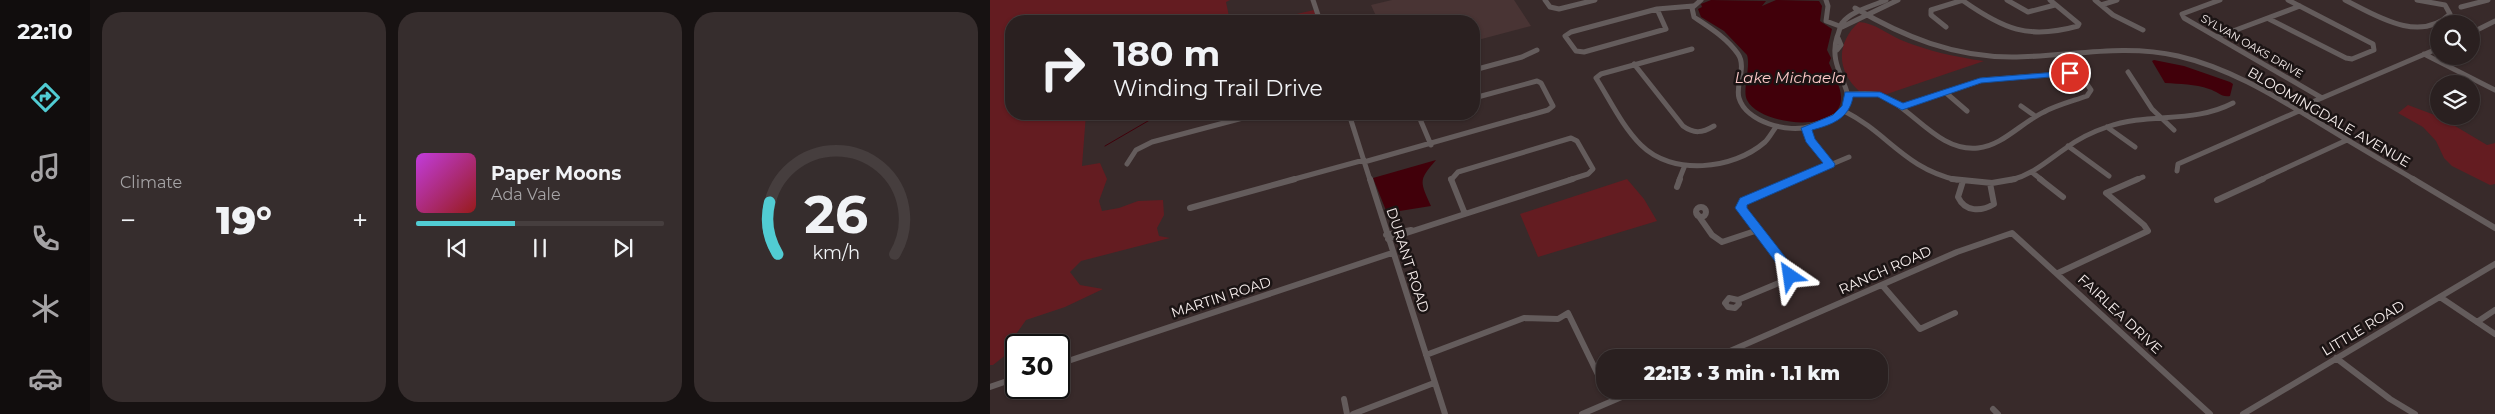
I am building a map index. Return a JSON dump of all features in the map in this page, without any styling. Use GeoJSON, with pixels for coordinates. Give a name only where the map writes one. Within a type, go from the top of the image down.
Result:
{"type":"FeatureCollection","features":[{"type":"Feature","properties":{"kind":"street"},"geometry":{"type":"LineString","coordinates":[[1313,0],[1318,15]]}},
{"type":"Feature","properties":{"kind":"street"},"geometry":{"type":"LineString","coordinates":[[1545,0],[1550,7],[1560,9],[1595,0]]}},
{"type":"Feature","properties":{"kind":"street"},"geometry":{"type":"LineString","coordinates":[[1701,0],[1694,6],[1692,12],[1694,17],[1722,36],[1738,54],[1741,76],[1738,95],[1742,107],[1755,118],[1776,126],[1806,128],[1827,123],[1844,111],[1848,104],[1849,94],[1839,72],[1837,50],[1841,45],[1838,38],[1842,27],[1861,12],[1886,0]]}},
{"type":"Feature","properties":{"kind":"street"},"geometry":{"type":"LineString","coordinates":[[1826,0],[1828,5],[1826,21],[1842,27]]}},
{"type":"Feature","properties":{"kind":"street"},"geometry":{"type":"LineString","coordinates":[[1861,12],[1898,0]]}},
{"type":"Feature","properties":{"kind":"street"},"geometry":{"type":"LineString","coordinates":[[1946,27],[1931,14],[1931,10],[1962,0],[1991,21],[2025,34],[2049,34],[2078,26],[2079,24],[2050,0]]}},
{"type":"Feature","properties":{"kind":"street"},"geometry":{"type":"LineString","coordinates":[[2007,0],[2028,12],[2056,5]]}},
{"type":"Feature","properties":{"kind":"street"},"geometry":{"type":"LineString","coordinates":[[2095,0],[2113,15],[2143,30]]}},
{"type":"Feature","properties":{"kind":"street"},"geometry":{"type":"LineString","coordinates":[[2101,5],[2117,0]]}},
{"type":"Feature","properties":{"kind":"street","name":"SYLVAN OAKS DRIVE"},"geometry":{"type":"LineString","coordinates":[[2220,0],[2182,14],[2184,18],[2217,38],[2322,98]]}},
{"type":"Feature","properties":{"kind":"street"},"geometry":{"type":"LineString","coordinates":[[2269,19],[2346,58],[2352,58],[2374,50],[2375,47],[2372,44],[2288,0]]}},
{"type":"Feature","properties":{"kind":"street"},"geometry":{"type":"LineString","coordinates":[[2345,0],[2404,27],[2421,29],[2450,14],[2446,6],[2417,0]]}},
{"type":"Feature","properties":{"kind":"street"},"geometry":{"type":"LineString","coordinates":[[2461,7],[2488,0]]}},
{"type":"Feature","properties":{"kind":"street"},"geometry":{"type":"LineString","coordinates":[[1657,9],[1666,29],[1584,52],[1576,51],[1566,36],[1571,32],[1657,9],[1694,6]]}},
{"type":"Feature","properties":{"kind":"street"},"geometry":{"type":"LineString","coordinates":[[2217,38],[2300,6]]}},
{"type":"Feature","properties":{"kind":"street","name":"BLOOMINGDALE AVENUE"},"geometry":{"type":"LineString","coordinates":[[1861,12],[1905,36],[1949,50],[1990,56],[2015,57],[2109,49],[2166,54],[2201,63],[2234,75],[2298,110],[2495,228]]}},
{"type":"Feature","properties":{"kind":"street"},"geometry":{"type":"LineString","coordinates":[[2480,28],[2495,21]]}},
{"type":"Feature","properties":{"kind":"street"},"geometry":{"type":"LineString","coordinates":[[1692,49],[1634,64],[1601,74],[1596,78],[1641,145],[1662,158],[1685,165],[1719,164],[1744,156],[1766,141],[1776,126]]}},
{"type":"Feature","properties":{"kind":"street"},"geometry":{"type":"LineString","coordinates":[[1480,68],[1522,57],[1537,50]]}},
{"type":"Feature","properties":{"kind":"street"},"geometry":{"type":"LineString","coordinates":[[2177,170],[2178,164],[2198,154],[2430,52]]}},
{"type":"Feature","properties":{"kind":"street"},"geometry":{"type":"LineString","coordinates":[[2424,54],[2495,90]]}},
{"type":"Feature","properties":{"kind":"street"},"geometry":{"type":"LineString","coordinates":[[1634,64],[1683,127],[1696,132],[1704,132],[1714,126]]}},
{"type":"Feature","properties":{"kind":"street"},"geometry":{"type":"LineString","coordinates":[[2128,72],[2158,117],[2174,130]]}},
{"type":"Feature","properties":{"kind":"street"},"geometry":{"type":"LineString","coordinates":[[1849,94],[1880,94],[1902,107],[1947,142],[1972,148],[1992,145],[2035,116],[2087,96],[2090,94],[2091,88],[2082,77],[2073,73],[1988,79],[1902,107]]}},
{"type":"Feature","properties":{"kind":"street"},"geometry":{"type":"LineString","coordinates":[[1190,208],[1364,160],[1431,145],[1548,110],[1554,105],[1541,83],[1537,81],[1480,96]]}},
{"type":"Feature","properties":{"kind":"street"},"geometry":{"type":"LineString","coordinates":[[1945,92],[1966,111]]}},
{"type":"Feature","properties":{"kind":"street"},"geometry":{"type":"LineString","coordinates":[[1844,111],[1866,125],[1920,167],[1943,177],[1990,183],[2015,180],[2033,173],[2068,146],[2088,134],[2107,127],[2136,119],[2207,116],[2233,103]]}},
{"type":"Feature","properties":{"kind":"street"},"geometry":{"type":"LineString","coordinates":[[2021,106],[2035,116]]}},
{"type":"Feature","properties":{"kind":"street"},"geometry":{"type":"LineString","coordinates":[[1127,164],[1136,150],[1152,142],[1235,120]]}},
{"type":"Feature","properties":{"kind":"street","name":"DURANT ROAD"},"geometry":{"type":"LineString","coordinates":[[1351,120],[1444,414]]}},
{"type":"Feature","properties":{"kind":"street"},"geometry":{"type":"LineString","coordinates":[[1420,120],[1431,145]]}},
{"type":"Feature","properties":{"kind":"street"},"geometry":{"type":"LineString","coordinates":[[2107,127],[2135,148]]}},
{"type":"Feature","properties":{"kind":"street"},"geometry":{"type":"LineString","coordinates":[[1806,128],[1810,140],[1830,164]]}},
{"type":"Feature","properties":{"kind":"street"},"geometry":{"type":"LineString","coordinates":[[1387,237],[1416,230],[1588,174],[1593,169],[1592,165],[1577,141],[1571,138],[1458,172],[1451,179],[1464,214]]}},
{"type":"Feature","properties":{"kind":"street"},"geometry":{"type":"LineString","coordinates":[[2216,200],[2348,140]]}},
{"type":"Feature","properties":{"kind":"street"},"geometry":{"type":"LineString","coordinates":[[2068,146],[2109,176]]}},
{"type":"Feature","properties":{"kind":"street"},"geometry":{"type":"LineString","coordinates":[[1738,300],[1786,280],[1790,276],[1789,271],[1741,208],[1744,201],[1849,157]]}},
{"type":"Feature","properties":{"kind":"street"},"geometry":{"type":"LineString","coordinates":[[1677,188],[1685,165]]}},
{"type":"Feature","properties":{"kind":"street"},"geometry":{"type":"LineString","coordinates":[[2033,173],[2063,197]]}},
{"type":"Feature","properties":{"kind":"street"},"geometry":{"type":"LineString","coordinates":[[2058,273],[2148,232],[2144,225],[2106,193],[2143,177]]}},
{"type":"Feature","properties":{"kind":"street"},"geometry":{"type":"LineString","coordinates":[[1963,181],[1957,194],[1959,199],[1970,208],[1977,210],[1984,210],[1994,204],[1990,183]]}},
{"type":"Feature","properties":{"kind":"street"},"geometry":{"type":"LineString","coordinates":[[1698,215],[1715,240],[1720,242],[1726,242],[1758,230]]}},
{"type":"Feature","properties":{"kind":"street","name":"FAIRLEA DRIVE"},"geometry":{"type":"LineString","coordinates":[[2012,233],[2058,273],[2210,414]]}},
{"type":"Feature","properties":{"kind":"street","name":"RANCH ROAD"},"geometry":{"type":"LineString","coordinates":[[1735,349],[1957,252],[2012,233]]}},
{"type":"Feature","properties":{"kind":"street","name":"MARTIN ROAD"},"geometry":{"type":"LineString","coordinates":[[1070,360],[1392,254]]}},
{"type":"Feature","properties":{"kind":"street","name":"LITTLE ROAD"},"geometry":{"type":"LineString","coordinates":[[2243,414],[2495,264]]}},
{"type":"Feature","properties":{"kind":"street"},"geometry":{"type":"LineString","coordinates":[[1882,286],[1920,329],[1955,313]]}},
{"type":"Feature","properties":{"kind":"street"},"geometry":{"type":"LineString","coordinates":[[2440,297],[2495,334]]}},
{"type":"Feature","properties":{"kind":"street"},"geometry":{"type":"LineString","coordinates":[[2477,322],[2495,310]]}},
{"type":"Feature","properties":{"kind":"street"},"geometry":{"type":"LineString","coordinates":[[1426,355],[1524,318],[1558,319],[1568,313],[1596,371]]}},
{"type":"Feature","properties":{"kind":"street"},"geometry":{"type":"LineString","coordinates":[[2336,358],[2390,399],[2415,414]]}},
{"type":"Feature","properties":{"kind":"street"},"geometry":{"type":"LineString","coordinates":[[990,387],[1005,382]]}},
{"type":"Feature","properties":{"kind":"street"},"geometry":{"type":"LineString","coordinates":[[1353,414],[1434,383]]}},
{"type":"Feature","properties":{"kind":"street"},"geometry":{"type":"LineString","coordinates":[[1344,399],[1347,414]]}},
{"type":"Feature","properties":{"kind":"street"},"geometry":{"type":"LineString","coordinates":[[1582,414],[1618,399]]}},
{"type":"Feature","properties":{"kind":"shaded area"},"geometry":{"type":"Polygon","coordinates":[[[990,0],[1230,0],[1226,2],[1229,15],[1005,15],[1005,120],[1086,120],[1082,166],[1100,163],[1107,179],[1099,201],[1102,211],[1119,208],[1138,201],[1163,200],[1164,215],[1157,228],[1159,236],[1170,238],[1081,261],[1070,272],[1080,285],[1103,289],[1065,307],[1026,320],[1016,334],[1005,334],[1005,356],[993,365],[990,365],[990,0]]]}},
{"type":"Feature","properties":{"kind":"shaded area"},"geometry":{"type":"Polygon","coordinates":[[[1392,0],[1514,0],[1531,26],[1480,39],[1480,15],[1376,15],[1371,5],[1392,0]]]}},
{"type":"Feature","properties":{"kind":"shaded area"},"geometry":{"type":"Polygon","coordinates":[[[1314,10],[1315,15],[1293,15],[1314,10]]]}},
{"type":"Feature","properties":{"kind":"shaded area"},"geometry":{"type":"Polygon","coordinates":[[[1859,22],[1870,24],[1901,40],[1921,47],[1984,61],[1887,94],[1860,92],[1846,75],[1842,57],[1846,39],[1859,22]]]}},
{"type":"Feature","properties":{"kind":"shaded area"},"geometry":{"type":"Polygon","coordinates":[[[2408,105],[2430,113],[2430,125],[2453,125],[2487,145],[2495,143],[2495,184],[2490,185],[2452,166],[2444,158],[2436,141],[2423,127],[2398,113],[2408,105]]]}},
{"type":"Feature","properties":{"kind":"shaded area"},"geometry":{"type":"Polygon","coordinates":[[[1627,179],[1644,199],[1657,221],[1538,257],[1520,214],[1627,179]]]}},
{"type":"Feature","properties":{"kind":"water","name":"Lake Michaela"},"geometry":{"type":"Polygon","coordinates":[[[1711,0],[1766,1],[1762,6],[1776,0],[1819,1],[1822,6],[1820,21],[1832,29],[1827,50],[1831,58],[1829,63],[1841,95],[1837,110],[1828,118],[1814,122],[1799,122],[1767,116],[1755,109],[1746,96],[1747,55],[1724,31],[1701,17],[1698,9],[1702,7],[1701,4],[1711,0]]]}},
{"type":"Feature","properties":{"kind":"water"},"geometry":{"type":"Polygon","coordinates":[[[2152,61],[2184,66],[2230,82],[2233,84],[2230,96],[2224,96],[2198,86],[2165,83],[2152,61]]]}},
{"type":"Feature","properties":{"kind":"water"},"geometry":{"type":"Polygon","coordinates":[[[1436,160],[1426,173],[1423,182],[1431,206],[1387,213],[1373,178],[1436,160]]]}},
{"type":"Feature","properties":{"kind":"waterway"},"geometry":{"type":"LineString","coordinates":[[1105,146],[1150,120]]}},
{"type":"Feature","properties":{"kind":"route"},"geometry":{"type":"LineString","coordinates":[[1790,276],[1789,271],[1741,208],[1742,204],[1744,201],[1830,164],[1810,140],[1806,128],[1819,126],[1837,117],[1847,106],[1849,94],[1880,94],[1902,107],[1980,81],[1996,78],[2070,73]]}}]}
